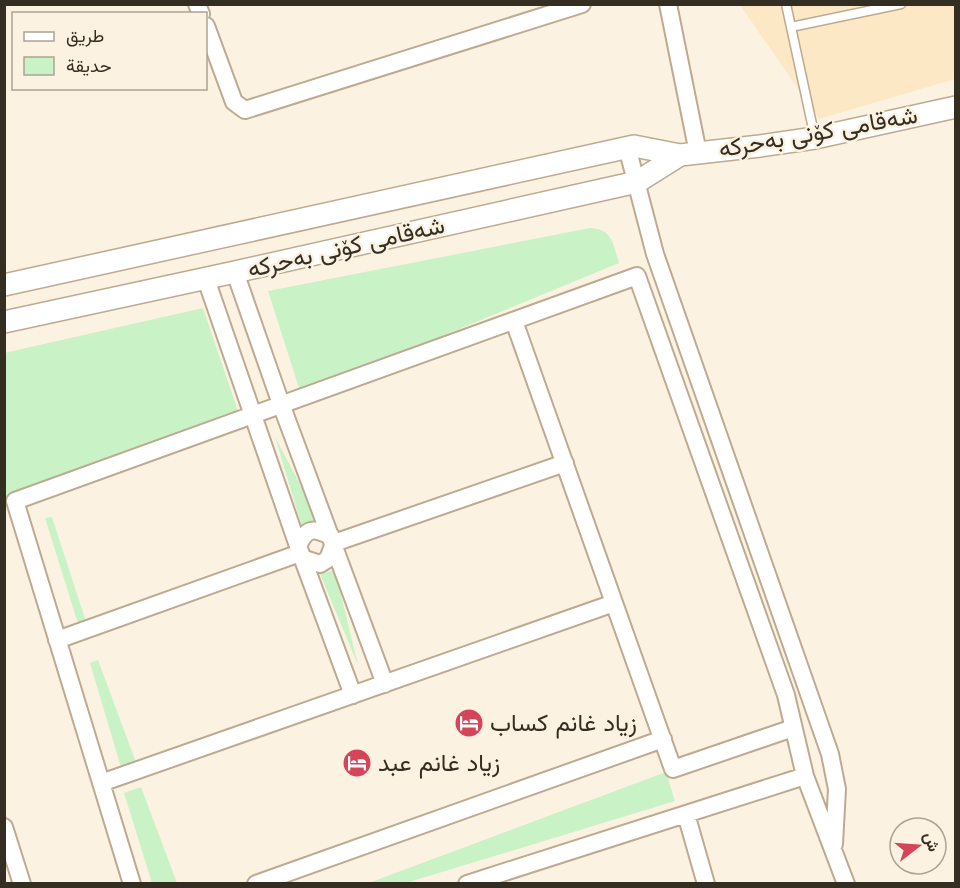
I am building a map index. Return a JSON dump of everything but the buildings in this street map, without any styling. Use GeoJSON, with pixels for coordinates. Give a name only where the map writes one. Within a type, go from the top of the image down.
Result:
{"type":"FeatureCollection","features":[{"type":"Feature","properties":{"kind":"street"},"geometry":{"type":"LineString","coordinates":[[207,29],[234,102],[245,110],[582,4]]}},
{"type":"Feature","properties":{"kind":"street"},"geometry":{"type":"LineString","coordinates":[[668,4],[689,154]]}},
{"type":"Feature","properties":{"kind":"street","name":"شەقامی کۆنی بەحرکە"},"geometry":{"type":"LineString","coordinates":[[4,285],[627,147],[689,154],[815,138],[956,107]]}},
{"type":"Feature","properties":{"kind":"street"},"geometry":{"type":"LineString","coordinates":[[627,147],[655,254],[830,754],[837,789],[835,854]]}},
{"type":"Feature","properties":{"kind":"street","name":"شەقامی کۆنی بەحرکە"},"geometry":{"type":"LineString","coordinates":[[4,322],[207,279],[637,182],[689,154]]}},
{"type":"Feature","properties":{"kind":"street"},"geometry":{"type":"LineString","coordinates":[[235,272],[281,404],[385,684]]}},
{"type":"Feature","properties":{"kind":"street"},"geometry":{"type":"LineString","coordinates":[[132,884],[15,501],[637,276],[786,695],[805,776],[846,884]]}},
{"type":"Feature","properties":{"kind":"street"},"geometry":{"type":"LineString","coordinates":[[207,279],[300,553],[353,695]]}},
{"type":"Feature","properties":{"kind":"street"},"geometry":{"type":"LineString","coordinates":[[514,321],[673,769],[793,728]]}},
{"type":"Feature","properties":{"kind":"street"},"geometry":{"type":"LineString","coordinates":[[333,540],[565,463]]}},
{"type":"Feature","properties":{"kind":"street"},"geometry":{"type":"LineString","coordinates":[[300,553],[303,537],[310,531],[321,531],[333,540]]}},
{"type":"Feature","properties":{"kind":"street"},"geometry":{"type":"LineString","coordinates":[[300,553],[315,564],[324,562],[331,555],[333,540]]}},
{"type":"Feature","properties":{"kind":"street"},"geometry":{"type":"LineString","coordinates":[[57,640],[300,553]]}},
{"type":"Feature","properties":{"kind":"street"},"geometry":{"type":"LineString","coordinates":[[101,783],[614,603]]}},
{"type":"Feature","properties":{"kind":"street"},"geometry":{"type":"LineString","coordinates":[[256,884],[663,739]]}},
{"type":"Feature","properties":{"kind":"street"},"geometry":{"type":"LineString","coordinates":[[467,884],[805,776]]}},
{"type":"Feature","properties":{"kind":"street"},"geometry":{"type":"LineString","coordinates":[[686,814],[706,884]]}},
{"type":"Feature","properties":{"kind":"street"},"geometry":{"type":"LineString","coordinates":[[4,826],[22,883]]}},
{"type":"Feature","properties":{"kind":"lane"},"geometry":{"type":"LineString","coordinates":[[786,4],[815,138]]}},
{"type":"Feature","properties":{"kind":"lane"},"geometry":{"type":"LineString","coordinates":[[791,27],[901,4]]}},
{"type":"Feature","properties":{"kind":"shaded area"},"geometry":{"type":"Polygon","coordinates":[[[740,5],[955,5],[955,79],[819,119],[740,5]]]}},
{"type":"Feature","properties":{"kind":"green space"},"geometry":{"type":"Polygon","coordinates":[[[590,228],[598,229],[608,235],[619,263],[301,394],[268,291],[590,228]]]}},
{"type":"Feature","properties":{"kind":"green space"},"geometry":{"type":"Polygon","coordinates":[[[203,308],[239,414],[5,497],[4,353],[203,308]]]}},
{"type":"Feature","properties":{"kind":"green space"},"geometry":{"type":"Polygon","coordinates":[[[275,437],[319,520],[302,527],[275,437]]]}},
{"type":"Feature","properties":{"kind":"green space"},"geometry":{"type":"Polygon","coordinates":[[[52,517],[88,628],[80,630],[45,518],[52,517]]]}},
{"type":"Feature","properties":{"kind":"green space"},"geometry":{"type":"Polygon","coordinates":[[[335,570],[358,665],[320,574],[335,570]]]}},
{"type":"Feature","properties":{"kind":"green space"},"geometry":{"type":"Polygon","coordinates":[[[98,660],[138,768],[123,774],[90,663],[98,660]]]}},
{"type":"Feature","properties":{"kind":"green space"},"geometry":{"type":"Polygon","coordinates":[[[666,772],[675,801],[406,883],[366,884],[666,772]]]}},
{"type":"Feature","properties":{"kind":"green space"},"geometry":{"type":"Polygon","coordinates":[[[141,787],[177,883],[152,883],[124,793],[141,787]]]}},
{"type":"Feature","properties":{"kind":"place","name":"زياد غانم كساب"},"geometry":{"type":"Point","coordinates":[469,723]}},
{"type":"Feature","properties":{"kind":"place","name":"زياد غانم عبد"},"geometry":{"type":"Point","coordinates":[357,763]}}]}
